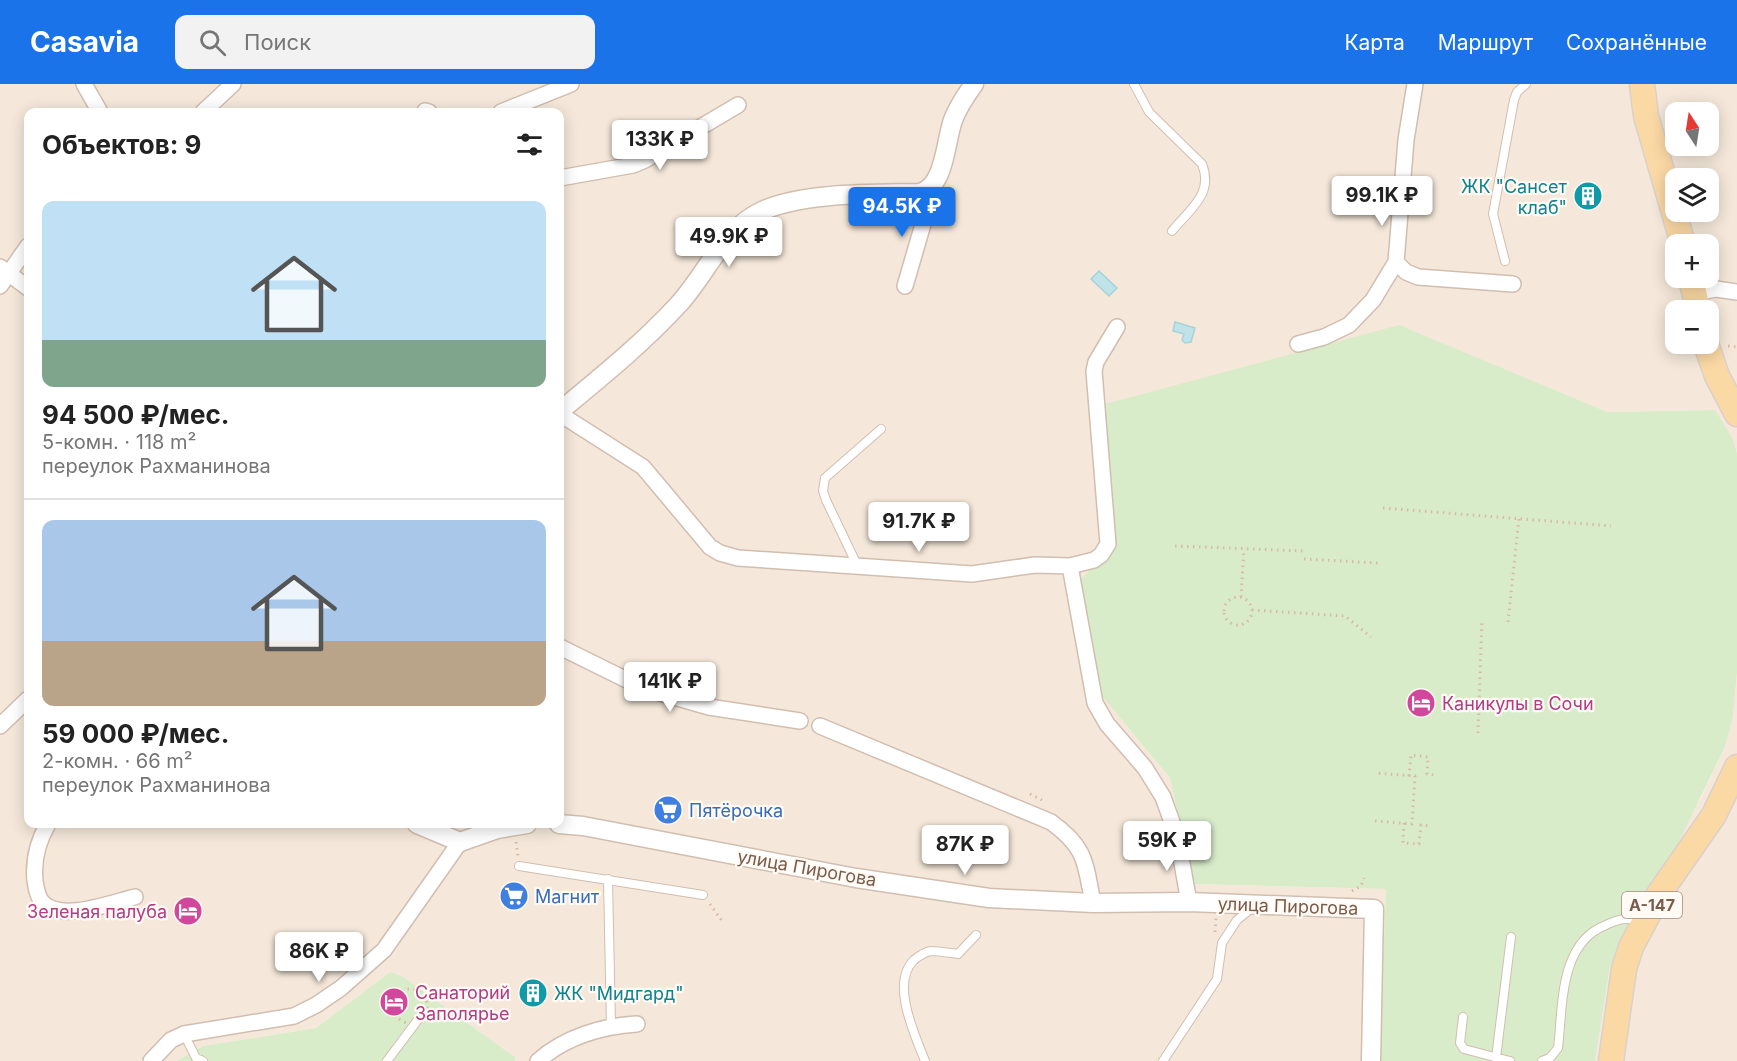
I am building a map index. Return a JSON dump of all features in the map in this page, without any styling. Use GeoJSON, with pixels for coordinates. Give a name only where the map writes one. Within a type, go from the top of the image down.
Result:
{"type":"FeatureCollection","features":[{"type":"Feature","properties":{"kind":"main road"},"geometry":{"type":"LineString","coordinates":[[1642,84],[1646,116],[1680,234]]}},
{"type":"Feature","properties":{"kind":"main road"},"geometry":{"type":"LineString","coordinates":[[1710,354],[1737,414]]}},
{"type":"Feature","properties":{"kind":"main road","name":"А-147"},"geometry":{"type":"LineString","coordinates":[[1611,1061],[1624,969],[1631,947],[1659,894],[1714,815],[1737,767]]}},
{"type":"Feature","properties":{"kind":"street"},"geometry":{"type":"LineString","coordinates":[[84,84],[98,108]]}},
{"type":"Feature","properties":{"kind":"street"},"geometry":{"type":"LineString","coordinates":[[207,108],[233,84]]}},
{"type":"Feature","properties":{"kind":"street"},"geometry":{"type":"LineString","coordinates":[[511,108],[571,84]]}},
{"type":"Feature","properties":{"kind":"street"},"geometry":{"type":"LineString","coordinates":[[564,409],[615,366],[680,303],[729,238],[747,220],[760,212],[794,201],[814,198],[920,194],[928,191],[938,178],[953,120],[974,84]]}},
{"type":"Feature","properties":{"kind":"street"},"geometry":{"type":"LineString","coordinates":[[1298,344],[1324,337],[1349,325],[1373,300],[1396,262],[1405,151],[1415,84]]}},
{"type":"Feature","properties":{"kind":"street"},"geometry":{"type":"LineString","coordinates":[[564,177],[633,165],[738,105]]}},
{"type":"Feature","properties":{"kind":"street"},"geometry":{"type":"LineString","coordinates":[[904,286],[928,207],[928,191]]}},
{"type":"Feature","properties":{"kind":"street"},"geometry":{"type":"LineString","coordinates":[[24,251],[3,275],[24,286]]}},
{"type":"Feature","properties":{"kind":"street"},"geometry":{"type":"LineString","coordinates":[[1396,262],[1406,272],[1418,277],[1513,284]]}},
{"type":"Feature","properties":{"kind":"street"},"geometry":{"type":"LineString","coordinates":[[1694,294],[1716,289],[1737,292]]}},
{"type":"Feature","properties":{"kind":"street"},"geometry":{"type":"LineString","coordinates":[[564,415],[643,467],[700,536],[710,547],[720,553],[738,558],[972,574],[1035,564],[1070,566],[1094,560],[1101,555],[1108,544],[1094,371],[1096,362],[1117,327]]}},
{"type":"Feature","properties":{"kind":"street"},"geometry":{"type":"LineString","coordinates":[[1070,566],[1095,704],[1107,724],[1145,768],[1163,797],[1177,836],[1189,903]]}},
{"type":"Feature","properties":{"kind":"street"},"geometry":{"type":"LineString","coordinates":[[564,649],[643,688],[709,707],[800,721]]}},
{"type":"Feature","properties":{"kind":"street"},"geometry":{"type":"LineString","coordinates":[[0,726],[24,703]]}},
{"type":"Feature","properties":{"kind":"street"},"geometry":{"type":"LineString","coordinates":[[820,726],[1051,822],[1066,832],[1077,844],[1084,859],[1093,903]]}},
{"type":"Feature","properties":{"kind":"street","name":"улица Пирогова"},"geometry":{"type":"LineString","coordinates":[[564,824],[583,826],[856,878],[989,898],[1093,903],[1189,903],[1374,909],[1371,1061]]}},
{"type":"Feature","properties":{"kind":"street"},"geometry":{"type":"LineString","coordinates":[[46,828],[37,850],[34,871],[41,901],[50,909],[67,912],[84,910],[135,897]]}},
{"type":"Feature","properties":{"kind":"street"},"geometry":{"type":"LineString","coordinates":[[427,828],[460,842]]}},
{"type":"Feature","properties":{"kind":"street"},"geometry":{"type":"LineString","coordinates":[[151,1061],[171,1040],[184,1034],[294,1016],[316,1005],[340,988],[384,950],[460,842],[502,828]]}},
{"type":"Feature","properties":{"kind":"street"},"geometry":{"type":"LineString","coordinates":[[538,1061],[568,1041],[610,1026],[637,1024]]}},
{"type":"Feature","properties":{"kind":"lane"},"geometry":{"type":"LineString","coordinates":[[1134,84],[1149,112],[1202,164],[1206,175],[1207,185],[1202,196],[1172,231]]}},
{"type":"Feature","properties":{"kind":"lane"},"geometry":{"type":"LineString","coordinates":[[1505,261],[1493,214],[1514,100],[1517,92],[1526,84]]}},
{"type":"Feature","properties":{"kind":"lane"},"geometry":{"type":"LineString","coordinates":[[857,565],[826,500],[823,484],[825,478],[881,429]]}},
{"type":"Feature","properties":{"kind":"lane"},"geometry":{"type":"LineString","coordinates":[[519,866],[703,895]]}},
{"type":"Feature","properties":{"kind":"lane"},"geometry":{"type":"LineString","coordinates":[[608,879],[610,1026]]}},
{"type":"Feature","properties":{"kind":"lane"},"geometry":{"type":"LineString","coordinates":[[1163,1061],[1217,979],[1222,944],[1237,920],[1257,905]]}},
{"type":"Feature","properties":{"kind":"lane"},"geometry":{"type":"LineString","coordinates":[[1542,1061],[1550,1058],[1558,1048],[1568,969],[1575,951],[1594,929],[1620,919],[1632,918],[1643,921]]}},
{"type":"Feature","properties":{"kind":"lane"},"geometry":{"type":"LineString","coordinates":[[925,1061],[906,1008],[904,991],[906,974],[911,963],[919,955],[929,951],[958,954],[976,935]]}},
{"type":"Feature","properties":{"kind":"lane"},"geometry":{"type":"LineString","coordinates":[[1496,1058],[1511,936]]}},
{"type":"Feature","properties":{"kind":"lane"},"geometry":{"type":"LineString","coordinates":[[1463,1017],[1460,1043],[1464,1049],[1510,1061]]}},
{"type":"Feature","properties":{"kind":"lane"},"geometry":{"type":"LineString","coordinates":[[387,1061],[417,1021]]}},
{"type":"Feature","properties":{"kind":"lane"},"geometry":{"type":"LineString","coordinates":[[184,1034],[196,1058],[203,1061]]}},
{"type":"Feature","properties":{"kind":"path"},"geometry":{"type":"LineString","coordinates":[[1383,508],[1611,526]]}},
{"type":"Feature","properties":{"kind":"path"},"geometry":{"type":"LineString","coordinates":[[1508,622],[1519,518]]}},
{"type":"Feature","properties":{"kind":"path"},"geometry":{"type":"LineString","coordinates":[[1174,546],[1305,551]]}},
{"type":"Feature","properties":{"kind":"path"},"geometry":{"type":"LineString","coordinates":[[1241,597],[1244,549]]}},
{"type":"Feature","properties":{"kind":"path"},"geometry":{"type":"LineString","coordinates":[[1304,560],[1378,563]]}},
{"type":"Feature","properties":{"kind":"path"},"geometry":{"type":"LineString","coordinates":[[1234,597],[1241,597],[1250,602],[1252,610],[1250,619],[1242,624],[1233,623],[1229,621],[1225,612],[1226,603],[1234,597]]}},
{"type":"Feature","properties":{"kind":"path"},"geometry":{"type":"LineString","coordinates":[[1252,610],[1345,616],[1371,637]]}},
{"type":"Feature","properties":{"kind":"path"},"geometry":{"type":"LineString","coordinates":[[1478,733],[1482,619]]}},
{"type":"Feature","properties":{"kind":"path"},"geometry":{"type":"LineString","coordinates":[[1409,776],[1411,755],[1428,757],[1427,774],[1434,775]]}},
{"type":"Feature","properties":{"kind":"path"},"geometry":{"type":"LineString","coordinates":[[1375,773],[1415,776],[1412,824],[1375,821]]}},
{"type":"Feature","properties":{"kind":"path"},"geometry":{"type":"LineString","coordinates":[[1404,823],[1403,843],[1419,844],[1421,825],[1429,826]]}},
{"type":"Feature","properties":{"kind":"path"},"geometry":{"type":"LineString","coordinates":[[519,866],[520,828]]}},
{"type":"Feature","properties":{"kind":"path"},"geometry":{"type":"LineString","coordinates":[[703,895],[722,921]]}},
{"type":"Feature","properties":{"kind":"path"},"geometry":{"type":"LineString","coordinates":[[416,990],[425,999],[425,1012],[417,1021],[404,1022],[394,1013],[394,1000],[403,991],[416,990]]}},
{"type":"Feature","properties":{"kind":"shaded area"},"geometry":{"type":"Polygon","coordinates":[[[0,84],[1737,84],[1737,453],[1733,439],[1714,410],[1607,412],[1399,326],[1111,550],[1096,689],[1170,778],[1193,884],[1386,889],[1379,1061],[515,1061],[515,1057],[402,976],[390,972],[316,1028],[203,1046],[176,1061],[0,1061],[0,84]]]}},
{"type":"Feature","properties":{"kind":"shaded area"},"geometry":{"type":"Polygon","coordinates":[[[1737,673],[1737,1061],[1595,1061],[1610,966],[1702,796],[1725,747],[1733,717],[1737,673]]]}},
{"type":"Feature","properties":{"kind":"green space","name":"Каникулы в Сочи"},"geometry":{"type":"Polygon","coordinates":[[[1399,325],[1607,412],[1715,410],[1733,439],[1737,453],[1737,673],[1733,717],[1725,747],[1641,920],[1610,966],[1595,1061],[1379,1061],[1386,889],[1193,884],[1170,778],[1096,689],[1077,583],[1111,550],[1098,406],[1399,325]]]}},
{"type":"Feature","properties":{"kind":"green space","name":"Санаторий Заполярье"},"geometry":{"type":"Polygon","coordinates":[[[390,972],[402,976],[515,1057],[515,1061],[176,1061],[203,1046],[316,1028],[390,972]]]}},
{"type":"Feature","properties":{"kind":"water"},"geometry":{"type":"Polygon","coordinates":[[[1099,271],[1117,288],[1109,296],[1091,279],[1099,271]]]}},
{"type":"Feature","properties":{"kind":"water"},"geometry":{"type":"Polygon","coordinates":[[[1175,322],[1195,328],[1191,342],[1185,343],[1182,340],[1184,334],[1173,331],[1175,322]]]}},
{"type":"Feature","properties":{"kind":"place","name":"ЖК \"Сансет клаб\""},"geometry":{"type":"Point","coordinates":[1588,196]}},
{"type":"Feature","properties":{"kind":"place","name":"Каникулы в Сочи"},"geometry":{"type":"Point","coordinates":[1421,703]}},
{"type":"Feature","properties":{"kind":"place","name":"Пятёрочка"},"geometry":{"type":"Point","coordinates":[668,810]}},
{"type":"Feature","properties":{"kind":"place","name":"Магнит"},"geometry":{"type":"Point","coordinates":[514,896]}},
{"type":"Feature","properties":{"kind":"place","name":"Зеленая палуба"},"geometry":{"type":"Point","coordinates":[188,911]}},
{"type":"Feature","properties":{"kind":"place","name":"ЖК \"Мидгард\""},"geometry":{"type":"Point","coordinates":[533,993]}},
{"type":"Feature","properties":{"kind":"place","name":"Санаторий Заполярье"},"geometry":{"type":"Point","coordinates":[394,1002]}}]}
